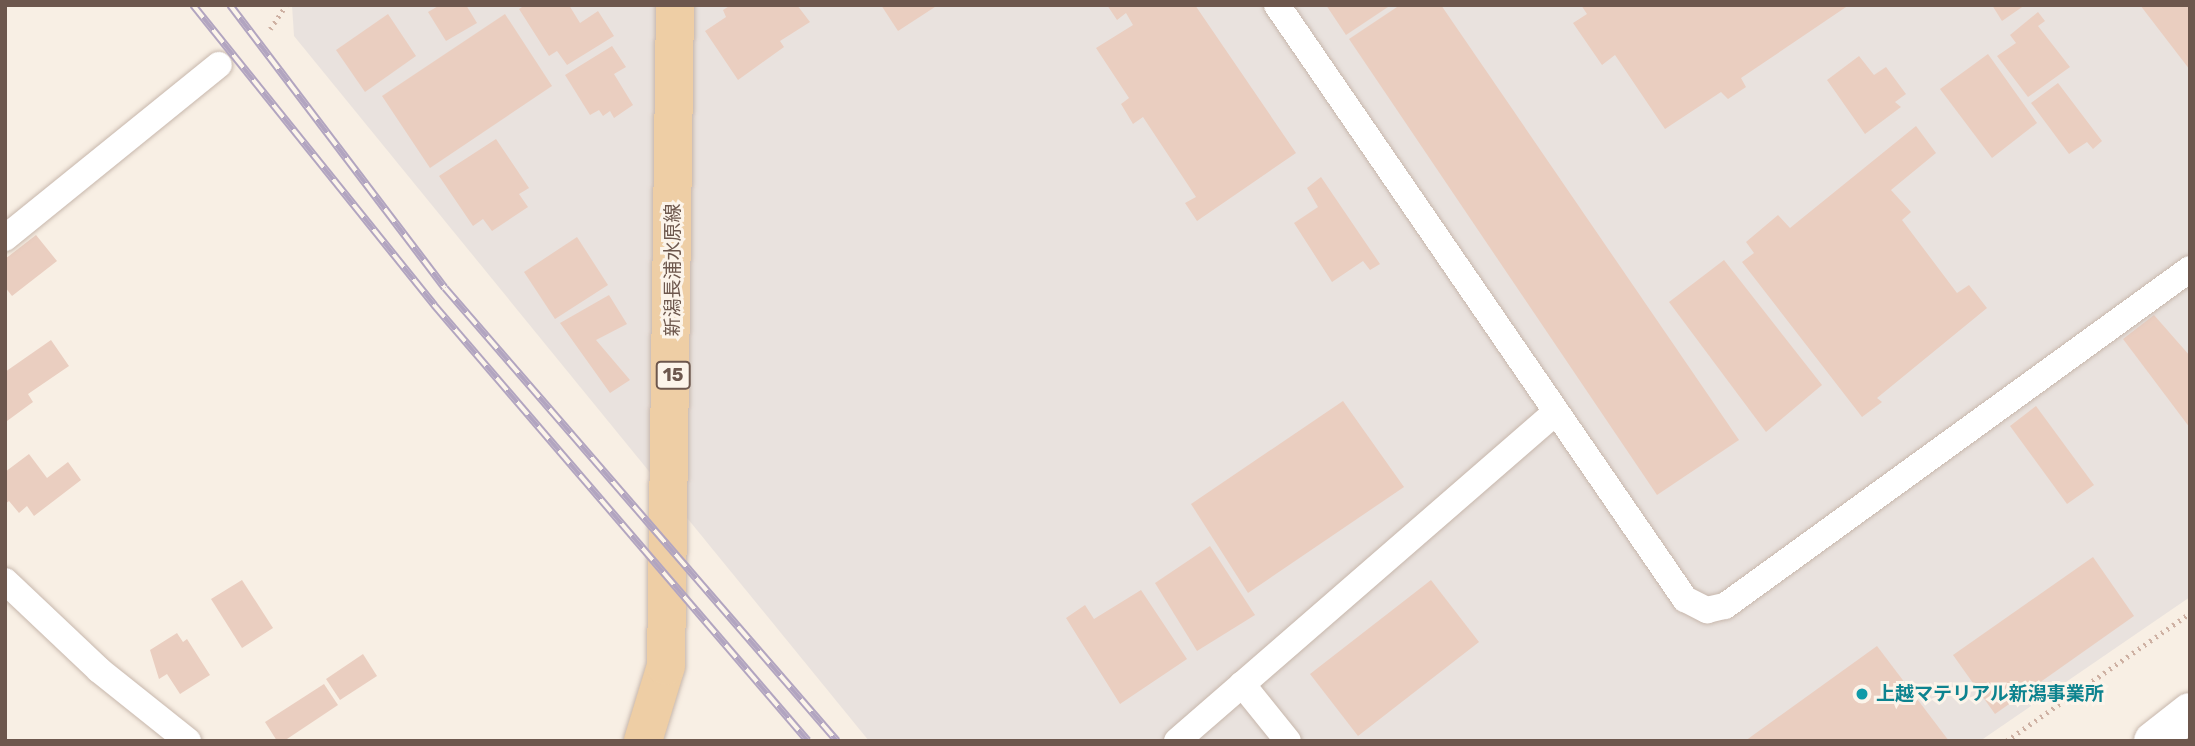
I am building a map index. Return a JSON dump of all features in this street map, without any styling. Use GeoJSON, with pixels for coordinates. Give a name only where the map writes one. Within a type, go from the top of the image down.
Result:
{"type":"FeatureCollection","features":[{"type":"Feature","properties":{"kind":"main road","name":"新潟長浦水原線"},"geometry":{"type":"LineString","coordinates":[[643,741],[666,666],[675,5]]}},
{"type":"Feature","properties":{"kind":"street"},"geometry":{"type":"LineString","coordinates":[[1277,5],[1685,599],[1707,610],[1716,608],[2190,269]]}},
{"type":"Feature","properties":{"kind":"street"},"geometry":{"type":"LineString","coordinates":[[5,238],[219,65]]}},
{"type":"Feature","properties":{"kind":"street"},"geometry":{"type":"LineString","coordinates":[[1178,741],[1556,412]]}},
{"type":"Feature","properties":{"kind":"street"},"geometry":{"type":"LineString","coordinates":[[5,581],[99,670],[188,741]]}},
{"type":"Feature","properties":{"kind":"street"},"geometry":{"type":"LineString","coordinates":[[1242,684],[1287,741]]}},
{"type":"Feature","properties":{"kind":"street"},"geometry":{"type":"LineString","coordinates":[[2153,741],[2190,712]]}},
{"type":"Feature","properties":{"kind":"path"},"geometry":{"type":"LineString","coordinates":[[270,29],[286,5]]}},
{"type":"Feature","properties":{"kind":"path"},"geometry":{"type":"LineString","coordinates":[[2006,741],[2190,613]]}},
{"type":"Feature","properties":{"kind":"shaded area"},"geometry":{"type":"Polygon","coordinates":[[[292,5],[2190,5],[2190,597],[1980,741],[869,741],[294,36],[292,5]]]}},
{"type":"Feature","properties":{"kind":"building"},"geometry":{"type":"Polygon","coordinates":[[[440,5],[466,5],[477,23],[446,41],[428,12],[440,5]]]}},
{"type":"Feature","properties":{"kind":"building"},"geometry":{"type":"Polygon","coordinates":[[[525,5],[569,5],[580,23],[598,11],[614,36],[567,65],[557,51],[549,56],[519,9],[525,5]]]}},
{"type":"Feature","properties":{"kind":"building"},"geometry":{"type":"Polygon","coordinates":[[[731,5],[797,5],[810,22],[780,41],[784,47],[738,80],[705,31],[726,17],[723,10],[731,5]]]}},
{"type":"Feature","properties":{"kind":"building"},"geometry":{"type":"Polygon","coordinates":[[[881,5],[938,5],[898,31],[881,5]]]}},
{"type":"Feature","properties":{"kind":"building"},"geometry":{"type":"Polygon","coordinates":[[[1107,5],[1195,5],[1296,153],[1197,221],[1185,203],[1196,197],[1143,117],[1133,124],[1121,104],[1129,98],[1096,48],[1133,25],[1126,13],[1117,20],[1107,5]]]}},
{"type":"Feature","properties":{"kind":"building"},"geometry":{"type":"Polygon","coordinates":[[[1326,5],[1391,5],[1346,35],[1326,5]]]}},
{"type":"Feature","properties":{"kind":"building"},"geometry":{"type":"Polygon","coordinates":[[[1400,5],[1441,5],[1739,440],[1657,495],[1349,39],[1400,5]]]}},
{"type":"Feature","properties":{"kind":"building"},"geometry":{"type":"Polygon","coordinates":[[[1581,5],[1849,5],[1741,78],[1746,87],[1728,99],[1721,92],[1665,129],[1615,55],[1602,65],[1573,23],[1587,14],[1581,5]]]}},
{"type":"Feature","properties":{"kind":"building"},"geometry":{"type":"Polygon","coordinates":[[[1992,5],[2025,5],[2002,21],[1992,5]]]}},
{"type":"Feature","properties":{"kind":"building"},"geometry":{"type":"Polygon","coordinates":[[[2140,5],[2190,5],[2190,70],[2140,5]]]}},
{"type":"Feature","properties":{"kind":"building"},"geometry":{"type":"Polygon","coordinates":[[[2038,12],[2045,21],[2038,26],[2070,67],[2028,97],[1997,56],[2016,43],[2010,35],[2038,12]]]}},
{"type":"Feature","properties":{"kind":"building"},"geometry":{"type":"Polygon","coordinates":[[[388,14],[416,56],[365,92],[336,50],[388,14]]]}},
{"type":"Feature","properties":{"kind":"building"},"geometry":{"type":"Polygon","coordinates":[[[505,14],[552,86],[430,168],[382,96],[505,14]]]}},
{"type":"Feature","properties":{"kind":"building"},"geometry":{"type":"Polygon","coordinates":[[[612,46],[626,67],[614,74],[633,105],[614,118],[610,111],[603,116],[599,110],[590,115],[565,75],[612,46]]]}},
{"type":"Feature","properties":{"kind":"building"},"geometry":{"type":"Polygon","coordinates":[[[1988,54],[2037,123],[1992,158],[1940,89],[1988,54]]]}},
{"type":"Feature","properties":{"kind":"building"},"geometry":{"type":"Polygon","coordinates":[[[1859,56],[1874,75],[1886,67],[1906,94],[1895,102],[1901,107],[1865,134],[1827,80],[1859,56]]]}},
{"type":"Feature","properties":{"kind":"building"},"geometry":{"type":"Polygon","coordinates":[[[2058,83],[2102,141],[2093,149],[2087,142],[2069,154],[2031,103],[2058,83]]]}},
{"type":"Feature","properties":{"kind":"building"},"geometry":{"type":"Polygon","coordinates":[[[1916,126],[1936,153],[1891,190],[1911,212],[1902,220],[1957,293],[1969,285],[1987,308],[1877,398],[1882,402],[1862,417],[1742,262],[1754,253],[1746,242],[1778,215],[1790,228],[1916,126]]]}},
{"type":"Feature","properties":{"kind":"building"},"geometry":{"type":"Polygon","coordinates":[[[496,139],[529,188],[519,194],[528,207],[492,231],[483,219],[473,226],[439,176],[496,139]]]}},
{"type":"Feature","properties":{"kind":"building"},"geometry":{"type":"Polygon","coordinates":[[[1321,177],[1380,264],[1370,270],[1363,261],[1332,282],[1294,223],[1318,207],[1307,188],[1321,177]]]}},
{"type":"Feature","properties":{"kind":"building"},"geometry":{"type":"Polygon","coordinates":[[[36,235],[57,261],[12,296],[5,287],[5,259],[36,235]]]}},
{"type":"Feature","properties":{"kind":"building"},"geometry":{"type":"Polygon","coordinates":[[[577,237],[608,285],[555,319],[524,272],[577,237]]]}},
{"type":"Feature","properties":{"kind":"building"},"geometry":{"type":"Polygon","coordinates":[[[1724,260],[1822,385],[1766,432],[1669,302],[1724,260]]]}},
{"type":"Feature","properties":{"kind":"building"},"geometry":{"type":"Polygon","coordinates":[[[609,295],[627,324],[596,340],[630,380],[610,393],[560,323],[609,295]]]}},
{"type":"Feature","properties":{"kind":"building"},"geometry":{"type":"Polygon","coordinates":[[[2154,315],[2190,356],[2190,428],[2123,339],[2154,315]]]}},
{"type":"Feature","properties":{"kind":"building"},"geometry":{"type":"Polygon","coordinates":[[[51,340],[69,366],[28,394],[33,402],[7,421],[5,372],[51,340]]]}},
{"type":"Feature","properties":{"kind":"building"},"geometry":{"type":"Polygon","coordinates":[[[1343,401],[1404,487],[1248,593],[1191,504],[1343,401]]]}},
{"type":"Feature","properties":{"kind":"building"},"geometry":{"type":"Polygon","coordinates":[[[2036,406],[2094,485],[2067,504],[2010,426],[2036,406]]]}},
{"type":"Feature","properties":{"kind":"building"},"geometry":{"type":"Polygon","coordinates":[[[29,454],[47,478],[68,462],[81,480],[34,516],[27,506],[19,513],[9,501],[5,504],[5,472],[29,454]]]}},
{"type":"Feature","properties":{"kind":"building"},"geometry":{"type":"Polygon","coordinates":[[[1210,546],[1255,615],[1197,651],[1155,583],[1210,546]]]}},
{"type":"Feature","properties":{"kind":"building"},"geometry":{"type":"Polygon","coordinates":[[[2093,557],[2134,616],[1995,714],[1953,655],[2093,557]]]}},
{"type":"Feature","properties":{"kind":"building"},"geometry":{"type":"Polygon","coordinates":[[[242,580],[273,628],[242,648],[211,599],[242,580]]]}},
{"type":"Feature","properties":{"kind":"building"},"geometry":{"type":"Polygon","coordinates":[[[1431,580],[1479,642],[1358,736],[1310,674],[1431,580]]]}},
{"type":"Feature","properties":{"kind":"building"},"geometry":{"type":"Polygon","coordinates":[[[1141,590],[1187,659],[1120,704],[1066,618],[1085,605],[1094,619],[1141,590]]]}},
{"type":"Feature","properties":{"kind":"building"},"geometry":{"type":"Polygon","coordinates":[[[177,633],[183,642],[187,639],[210,675],[180,694],[167,674],[159,679],[150,650],[177,633]]]}},
{"type":"Feature","properties":{"kind":"building","name":"上越マテリアル新潟事業所"},"geometry":{"type":"Polygon","coordinates":[[[1877,646],[1949,741],[1745,741],[1877,646]]]}},
{"type":"Feature","properties":{"kind":"building"},"geometry":{"type":"Polygon","coordinates":[[[363,654],[377,676],[340,700],[326,679],[363,654]]]}},
{"type":"Feature","properties":{"kind":"building"},"geometry":{"type":"Polygon","coordinates":[[[324,684],[338,705],[284,741],[277,741],[265,722],[324,684]]]}},
{"type":"Feature","properties":{"kind":"railway"},"geometry":{"type":"LineString","coordinates":[[193,5],[434,305],[808,741]]}},
{"type":"Feature","properties":{"kind":"railway"},"geometry":{"type":"LineString","coordinates":[[230,5],[445,288],[837,741]]}},
{"type":"Feature","properties":{"kind":"place","name":"上越マテリアル新潟事業所"},"geometry":{"type":"Point","coordinates":[1862,694]}}]}
